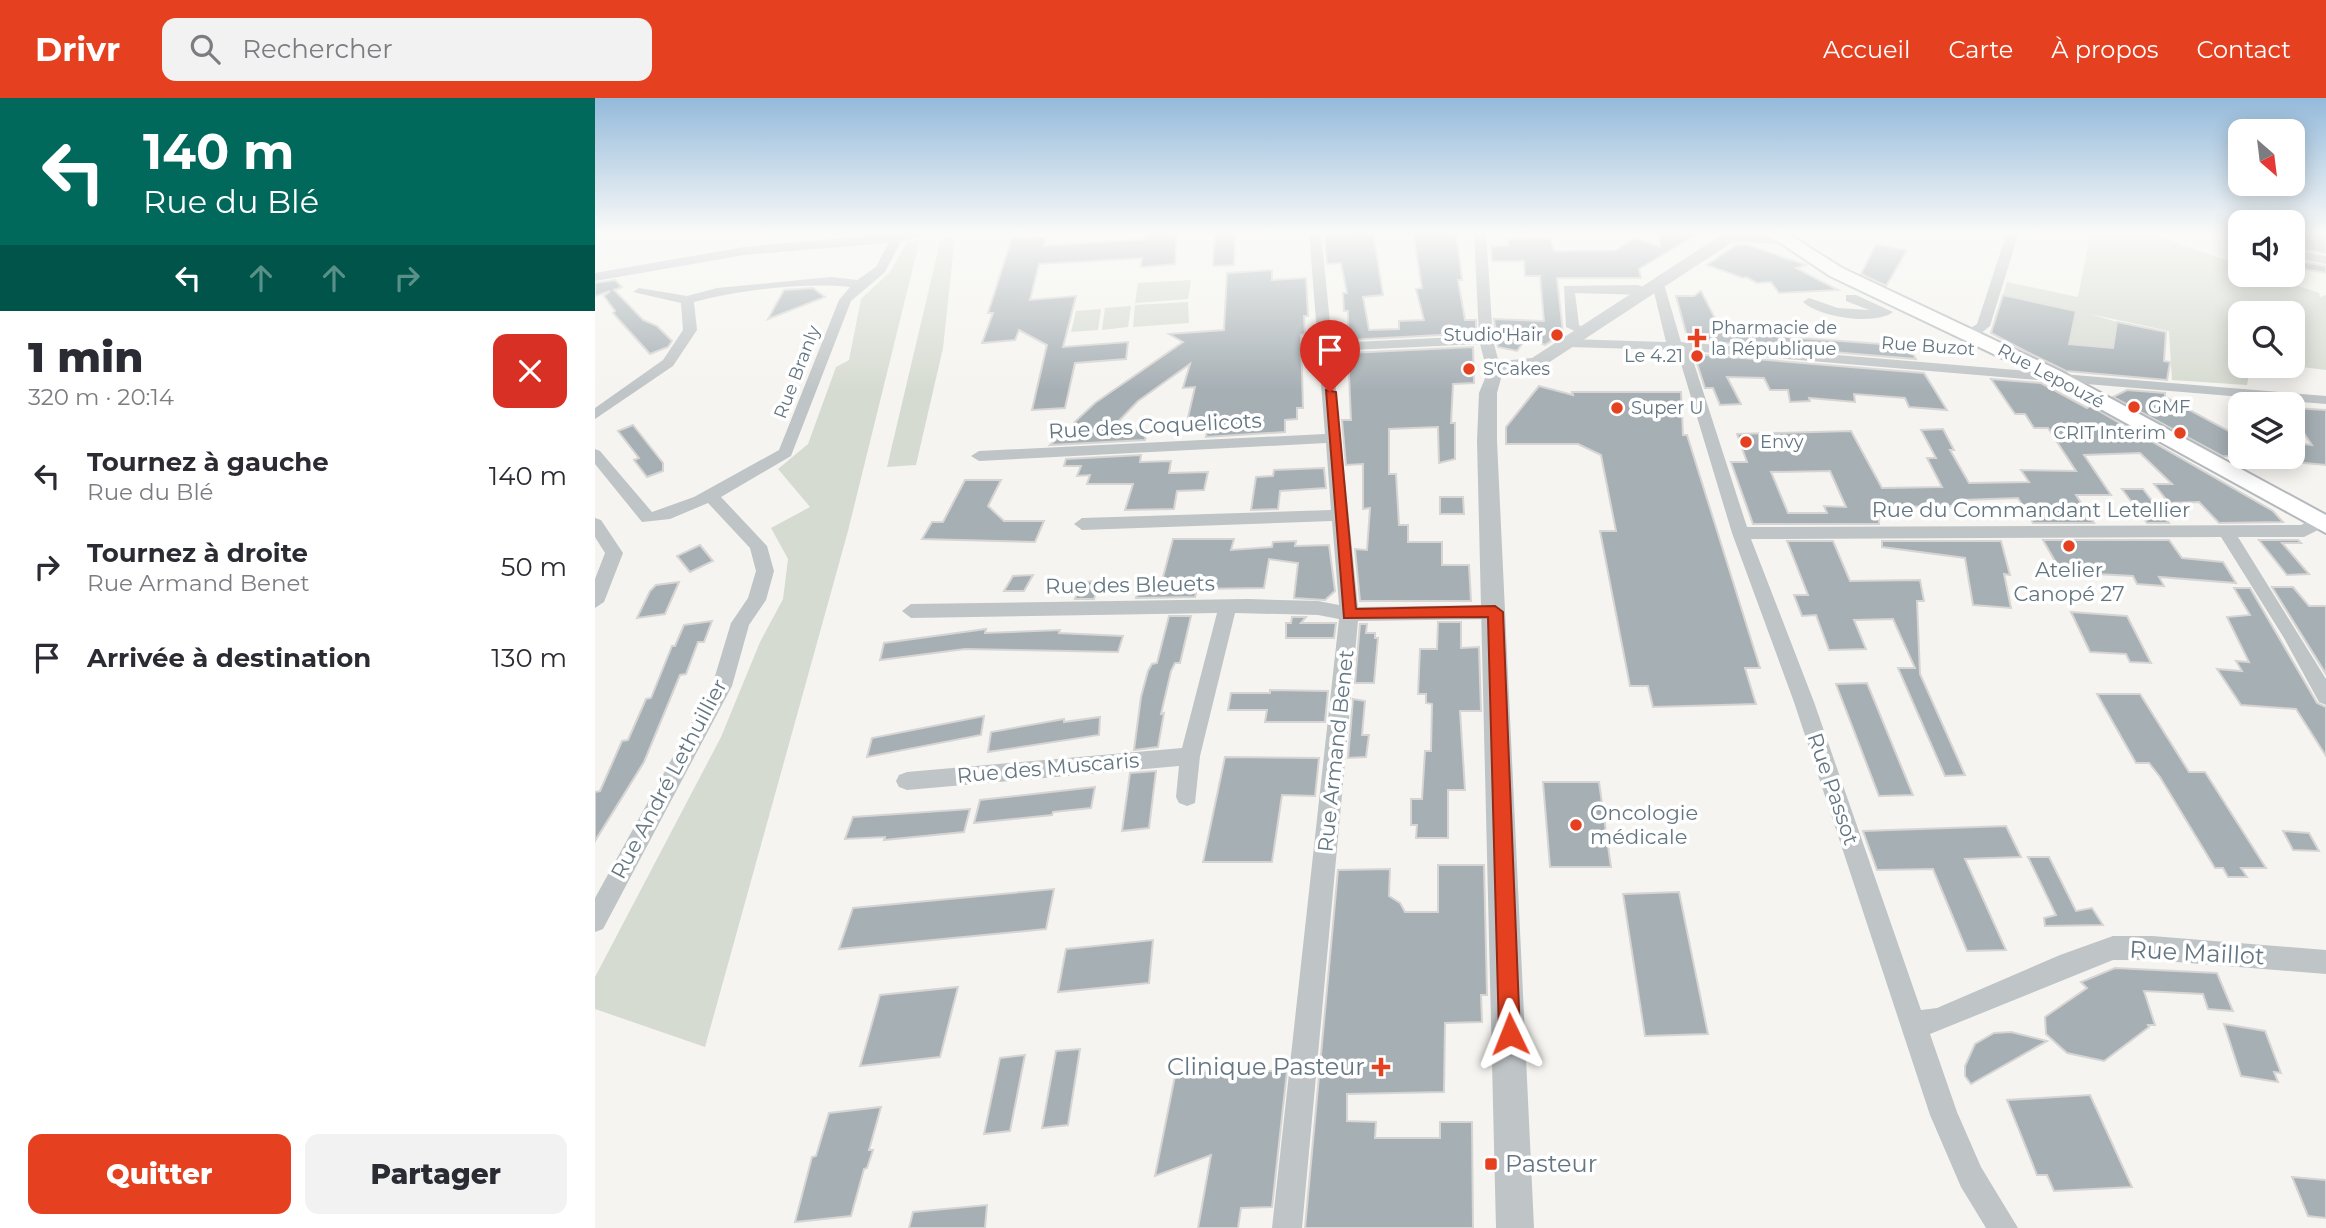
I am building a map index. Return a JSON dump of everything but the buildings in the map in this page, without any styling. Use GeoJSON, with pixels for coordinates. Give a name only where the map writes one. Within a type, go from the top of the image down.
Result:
{"type":"FeatureCollection","features":[{"type":"Feature","properties":{"kind":"main road","name":"Rue Lepouzé"},"geometry":{"type":"LineString","coordinates":[[1863,285],[2053,375],[2323,524]]}},
{"type":"Feature","properties":{"kind":"street"},"geometry":{"type":"LineString","coordinates":[[639,292],[687,300],[730,290],[789,285]]}},
{"type":"Feature","properties":{"kind":"street","name":"Rue Branly"},"geometry":{"type":"LineString","coordinates":[[595,454],[648,518],[662,516],[709,494],[786,453],[845,300],[859,285]]}},
{"type":"Feature","properties":{"kind":"street","name":"Rue Armand Benet"},"geometry":{"type":"LineString","coordinates":[[1287,1228],[1349,614],[1321,285]]}},
{"type":"Feature","properties":{"kind":"street"},"geometry":{"type":"LineString","coordinates":[[1482,285],[1486,340],[1495,376],[1488,393],[1487,416],[1515,1228]]}},
{"type":"Feature","properties":{"kind":"street"},"geometry":{"type":"LineString","coordinates":[[1487,416],[1507,389],[1537,363],[1655,285]]}},
{"type":"Feature","properties":{"kind":"street"},"geometry":{"type":"LineString","coordinates":[[1971,334],[1983,326],[1996,285]]}},
{"type":"Feature","properties":{"kind":"street"},"geometry":{"type":"LineString","coordinates":[[1585,331],[1573,327],[1567,289],[1652,287]]}},
{"type":"Feature","properties":{"kind":"street","name":"Rue Passot"},"geometry":{"type":"LineString","coordinates":[[1652,287],[1676,346],[1684,353],[1739,533],[1804,702],[1944,1115],[1971,1177],[2003,1228]]}},
{"type":"Feature","properties":{"kind":"street"},"geometry":{"type":"LineString","coordinates":[[1851,298],[1886,312]]}},
{"type":"Feature","properties":{"kind":"street"},"geometry":{"type":"LineString","coordinates":[[595,415],[668,363],[690,330],[687,300]]}},
{"type":"Feature","properties":{"kind":"street"},"geometry":{"type":"LineString","coordinates":[[1809,302],[1833,313],[1853,316],[1886,312],[1905,305]]}},
{"type":"Feature","properties":{"kind":"street"},"geometry":{"type":"LineString","coordinates":[[1327,346],[1486,340]]}},
{"type":"Feature","properties":{"kind":"street","name":"Rue Buzot"},"geometry":{"type":"LineString","coordinates":[[1568,343],[1676,346],[2053,375],[2326,400]]}},
{"type":"Feature","properties":{"kind":"street"},"geometry":{"type":"LineString","coordinates":[[1493,367],[1537,363]]}},
{"type":"Feature","properties":{"kind":"street","name":"Rue des Coquelicots"},"geometry":{"type":"LineString","coordinates":[[979,456],[1332,438]]}},
{"type":"Feature","properties":{"kind":"street","name":"Rue André Lethuillier"},"geometry":{"type":"LineString","coordinates":[[595,921],[722,686],[740,623],[757,600],[765,571],[758,546],[709,494]]}},
{"type":"Feature","properties":{"kind":"street"},"geometry":{"type":"LineString","coordinates":[[1082,524],[1341,515]]}},
{"type":"Feature","properties":{"kind":"street"},"geometry":{"type":"LineString","coordinates":[[595,524],[614,553],[597,594]]}},
{"type":"Feature","properties":{"kind":"street","name":"Rue du Commandant Letellier"},"geometry":{"type":"LineString","coordinates":[[1739,533],[2304,531],[2323,524]]}},
{"type":"Feature","properties":{"kind":"street"},"geometry":{"type":"LineString","coordinates":[[2226,532],[2291,634],[2326,697]]}},
{"type":"Feature","properties":{"kind":"street"},"geometry":{"type":"LineString","coordinates":[[1187,797],[1190,756],[1228,606]]}},
{"type":"Feature","properties":{"kind":"street","name":"Rue des Bleuets"},"geometry":{"type":"LineString","coordinates":[[911,611],[1228,606],[1318,608],[1349,614],[1495,612]]}},
{"type":"Feature","properties":{"kind":"street","name":"Rue des Muscaris"},"geometry":{"type":"LineString","coordinates":[[907,781],[1190,756]]}},
{"type":"Feature","properties":{"kind":"street","name":"Rue Maillot"},"geometry":{"type":"LineString","coordinates":[[1914,1023],[1937,1021],[2069,963],[2113,948],[2152,948],[2326,962]]}},
{"type":"Feature","properties":{"kind":"shaded area"},"geometry":{"type":"Polygon","coordinates":[[[876,285],[909,285],[848,531],[705,1047],[595,1009],[595,977],[721,737],[760,642],[783,599],[788,559],[771,528],[810,507],[778,469],[808,444],[836,367],[849,360],[861,299],[876,285]]]}},
{"type":"Feature","properties":{"kind":"shaded area"},"geometry":{"type":"Polygon","coordinates":[[[930,285],[950,285],[943,348],[916,465],[887,467],[930,285]]]}},
{"type":"Feature","properties":{"kind":"shaded area"},"geometry":{"type":"Polygon","coordinates":[[[1138,285],[1190,285],[1188,299],[1135,303],[1138,285]]]}},
{"type":"Feature","properties":{"kind":"shaded area"},"geometry":{"type":"Polygon","coordinates":[[[2006,285],[2020,285],[2078,297],[2080,285],[2301,287],[2319,293],[2320,297],[2326,295],[2326,370],[2305,367],[2305,301],[2228,301],[2228,378],[2248,378],[2247,385],[2172,380],[2169,331],[2090,314],[2117,322],[2113,348],[2069,344],[2076,311],[2003,295],[2006,285]]]}},
{"type":"Feature","properties":{"kind":"shaded area"},"geometry":{"type":"Polygon","coordinates":[[[1188,302],[1189,323],[1133,327],[1135,305],[1188,302]]]}},
{"type":"Feature","properties":{"kind":"shaded area"},"geometry":{"type":"Polygon","coordinates":[[[1131,306],[1128,327],[1102,330],[1105,308],[1131,306]]]}},
{"type":"Feature","properties":{"kind":"shaded area"},"geometry":{"type":"Polygon","coordinates":[[[1101,309],[1098,330],[1071,332],[1076,311],[1101,309]]]}},
{"type":"Feature","properties":{"kind":"place","name":"Studio'Hair"},"geometry":{"type":"Point","coordinates":[1557,335]}},
{"type":"Feature","properties":{"kind":"place","name":"Pharmacie de la République"},"geometry":{"type":"Point","coordinates":[1697,338]}},
{"type":"Feature","properties":{"kind":"place","name":"Le 4.21"},"geometry":{"type":"Point","coordinates":[1697,356]}},
{"type":"Feature","properties":{"kind":"place","name":"S'Cakes"},"geometry":{"type":"Point","coordinates":[1469,369]}},
{"type":"Feature","properties":{"kind":"place","name":"GMF"},"geometry":{"type":"Point","coordinates":[2134,407]}},
{"type":"Feature","properties":{"kind":"place","name":"Super U"},"geometry":{"type":"Point","coordinates":[1617,408]}},
{"type":"Feature","properties":{"kind":"place","name":"CRIT Interim"},"geometry":{"type":"Point","coordinates":[2180,433]}},
{"type":"Feature","properties":{"kind":"place","name":"Envy"},"geometry":{"type":"Point","coordinates":[1746,442]}},
{"type":"Feature","properties":{"kind":"place","name":"Atelier Canopé 27"},"geometry":{"type":"Point","coordinates":[2069,546]}},
{"type":"Feature","properties":{"kind":"place","name":"Oncologie médicale"},"geometry":{"type":"Point","coordinates":[1576,825]}},
{"type":"Feature","properties":{"kind":"place","name":"Clinique Pasteur"},"geometry":{"type":"Point","coordinates":[1381,1067]}},
{"type":"Feature","properties":{"kind":"place","name":"Pasteur"},"geometry":{"type":"Point","coordinates":[1491,1164]}},
{"type":"Feature","properties":{"kind":"route"},"geometry":{"type":"LineString","coordinates":[[1330,392],[1349,614],[1495,612],[1510,1034]]}}]}
